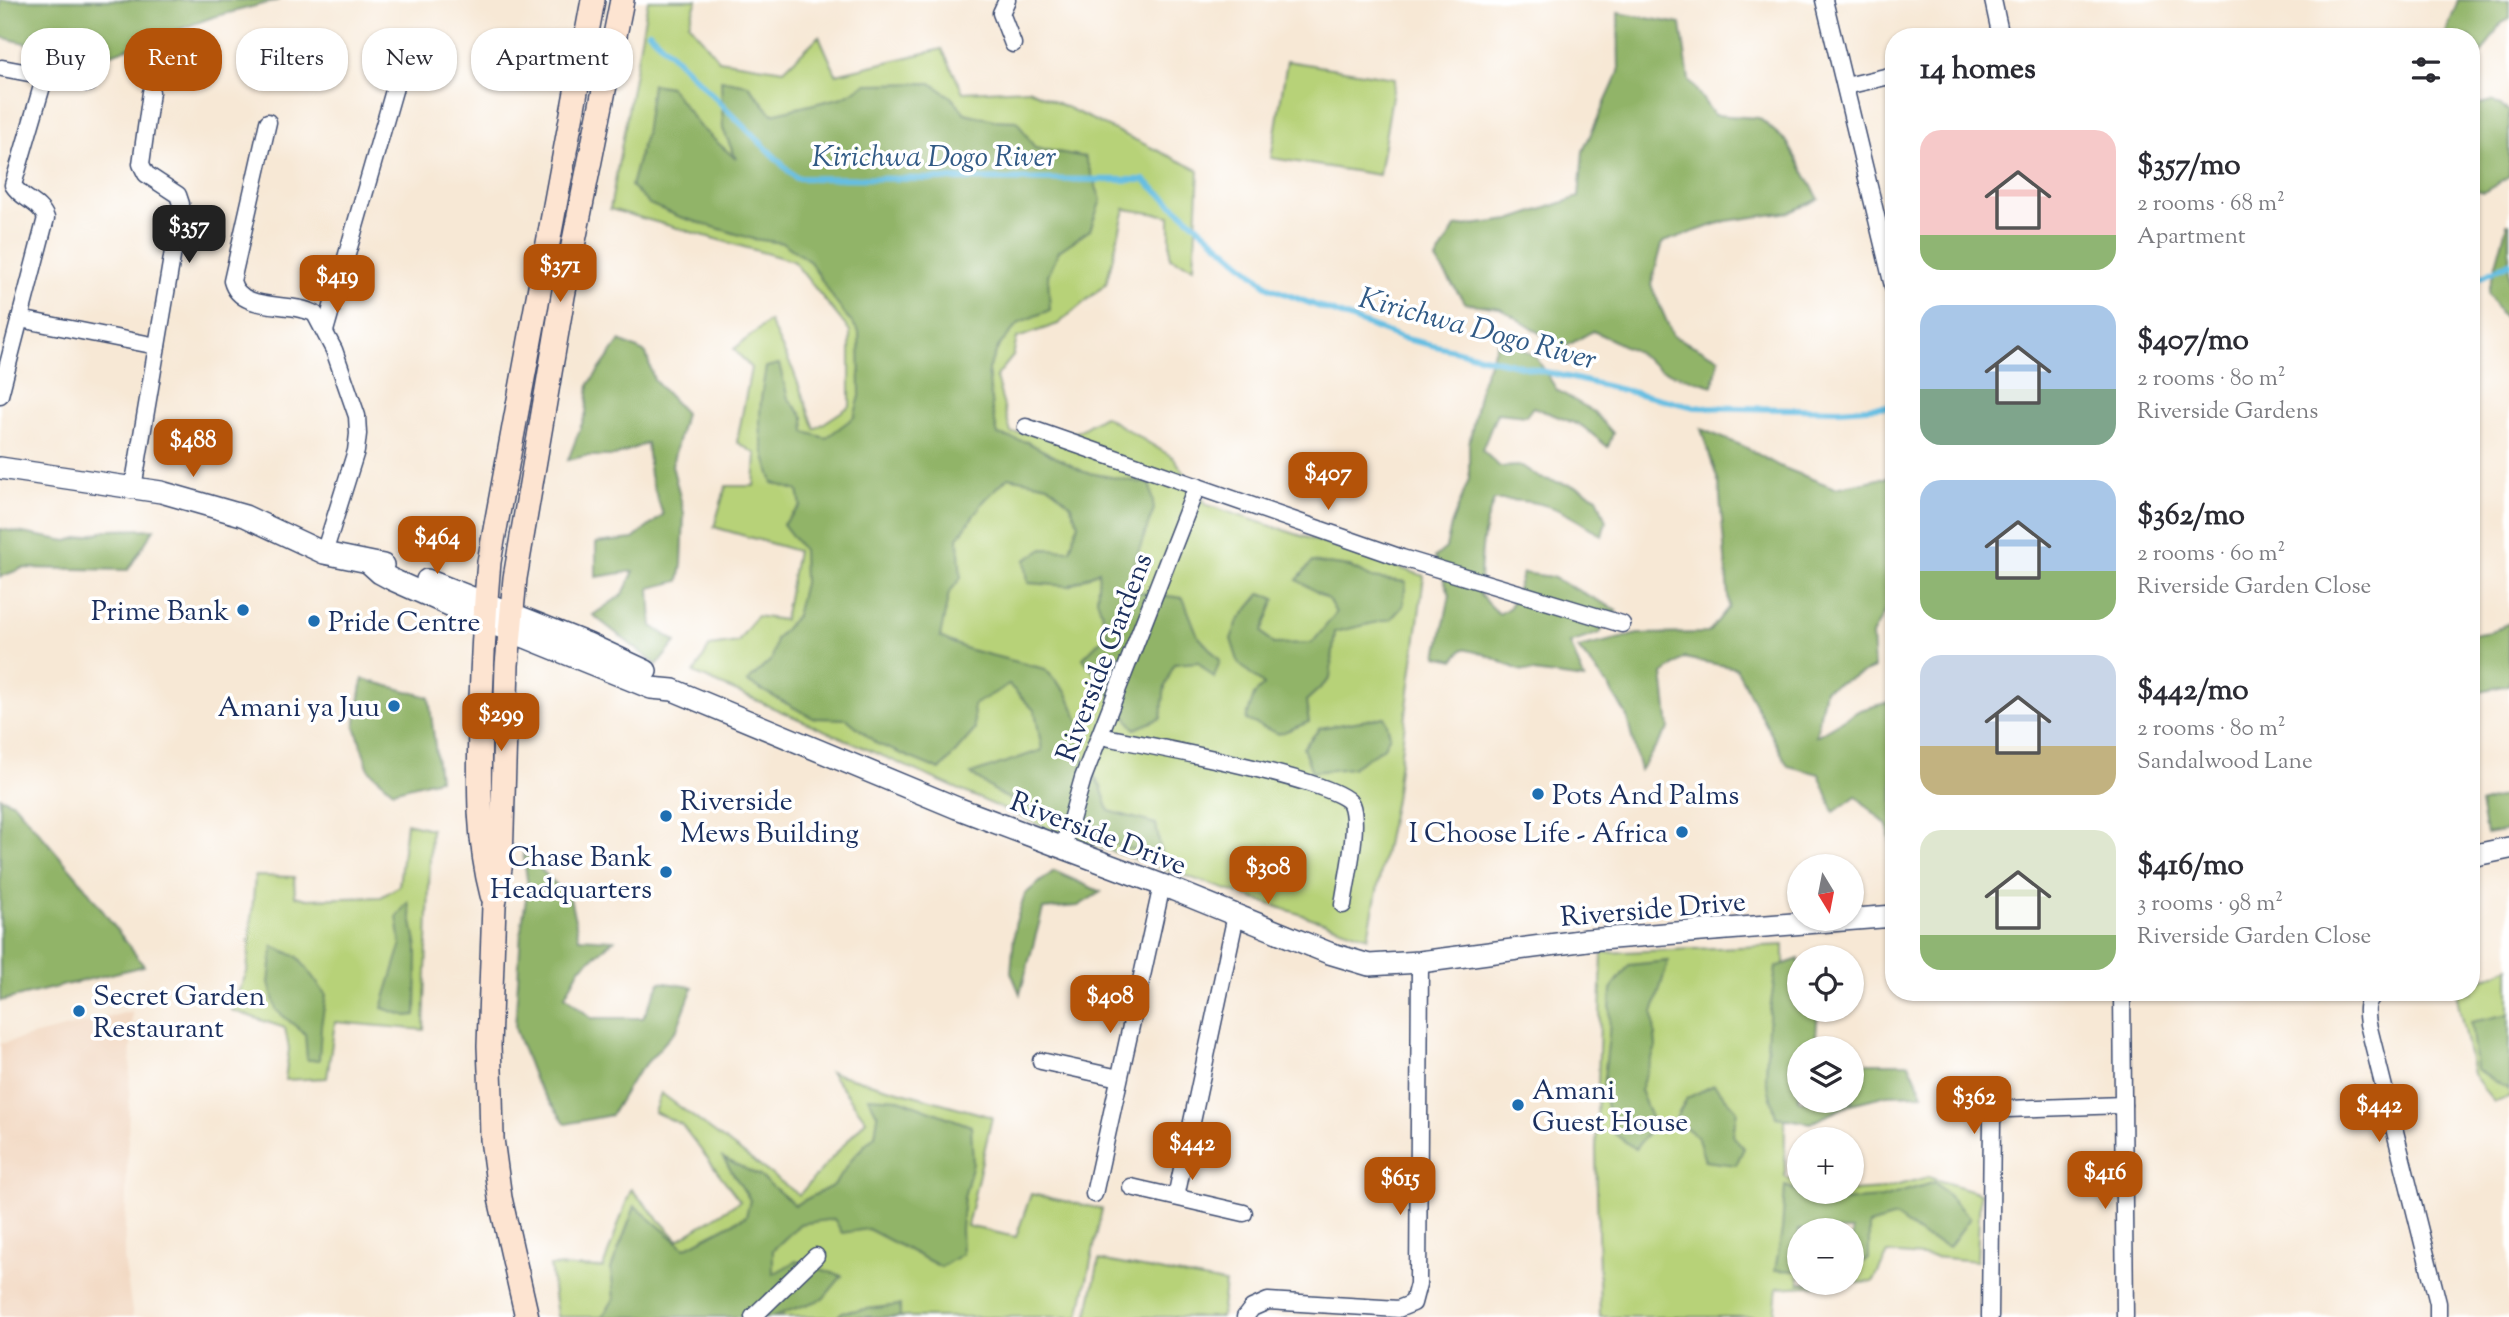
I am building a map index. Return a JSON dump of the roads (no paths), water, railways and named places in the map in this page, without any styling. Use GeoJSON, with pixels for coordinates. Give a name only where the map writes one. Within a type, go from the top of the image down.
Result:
{"type":"FeatureCollection","features":[{"type":"Feature","properties":{"kind":"main road"},"geometry":{"type":"LineString","coordinates":[[494,905],[483,863],[478,804],[484,611],[489,562],[593,0]]}},
{"type":"Feature","properties":{"kind":"main road"},"geometry":{"type":"LineString","coordinates":[[527,1317],[500,1198],[492,1139],[489,1046],[494,905],[501,862],[510,622],[563,296],[622,0]]}},
{"type":"Feature","properties":{"kind":"street"},"geometry":{"type":"LineString","coordinates":[[1007,0],[1001,13],[1013,44]]}},
{"type":"Feature","properties":{"kind":"street"},"geometry":{"type":"LineString","coordinates":[[1825,0],[1885,252]]}},
{"type":"Feature","properties":{"kind":"street"},"geometry":{"type":"LineString","coordinates":[[1993,0],[1999,28]]}},
{"type":"Feature","properties":{"kind":"street"},"geometry":{"type":"LineString","coordinates":[[2,68],[21,71]]}},
{"type":"Feature","properties":{"kind":"street"},"geometry":{"type":"LineString","coordinates":[[1846,86],[1885,77]]}},
{"type":"Feature","properties":{"kind":"street"},"geometry":{"type":"LineString","coordinates":[[0,395],[46,218],[34,201],[18,192],[13,185],[13,177],[41,91]]}},
{"type":"Feature","properties":{"kind":"street"},"geometry":{"type":"LineString","coordinates":[[325,331],[393,91]]}},
{"type":"Feature","properties":{"kind":"street"},"geometry":{"type":"LineString","coordinates":[[133,488],[181,204],[178,195],[146,174],[141,163],[151,92]]}},
{"type":"Feature","properties":{"kind":"street"},"geometry":{"type":"LineString","coordinates":[[268,122],[232,281],[234,290],[244,298],[310,311],[318,318],[334,350],[357,416],[356,451],[324,553]]}},
{"type":"Feature","properties":{"kind":"street"},"geometry":{"type":"LineString","coordinates":[[20,319],[157,346]]}},
{"type":"Feature","properties":{"kind":"street"},"geometry":{"type":"LineString","coordinates":[[1026,427],[1402,558],[1622,624]]}},
{"type":"Feature","properties":{"kind":"street","name":"Riverside Drive"},"geometry":{"type":"LineString","coordinates":[[0,468],[161,492],[246,516],[324,553],[370,564],[393,580],[660,677],[673,690],[874,774],[1329,953],[1369,965],[1420,962],[1587,940],[1885,917]]}},
{"type":"Feature","properties":{"kind":"street","name":"Riverside Gardens"},"geometry":{"type":"LineString","coordinates":[[1063,848],[1083,778],[1197,486]]}},
{"type":"Feature","properties":{"kind":"street"},"geometry":{"type":"LineString","coordinates":[[1100,736],[1276,774],[1344,795],[1352,805],[1354,826],[1343,905]]}},
{"type":"Feature","properties":{"kind":"street"},"geometry":{"type":"LineString","coordinates":[[2480,854],[2509,848]]}},
{"type":"Feature","properties":{"kind":"street"},"geometry":{"type":"LineString","coordinates":[[1094,1194],[1161,885]]}},
{"type":"Feature","properties":{"kind":"street"},"geometry":{"type":"LineString","coordinates":[[1176,1197],[1236,915]]}},
{"type":"Feature","properties":{"kind":"street"},"geometry":{"type":"LineString","coordinates":[[1245,1317],[1252,1308],[1268,1301],[1398,1309],[1413,1303],[1419,1284],[1420,962]]}},
{"type":"Feature","properties":{"kind":"street"},"geometry":{"type":"LineString","coordinates":[[2122,1001],[2125,1317]]}},
{"type":"Feature","properties":{"kind":"street"},"geometry":{"type":"LineString","coordinates":[[2368,1001],[2368,1024],[2438,1303],[2438,1317]]}},
{"type":"Feature","properties":{"kind":"street"},"geometry":{"type":"LineString","coordinates":[[1041,1061],[1119,1078]]}},
{"type":"Feature","properties":{"kind":"street"},"geometry":{"type":"LineString","coordinates":[[1990,1317],[1992,1119],[1998,1112],[2008,1109],[2123,1105]]}},
{"type":"Feature","properties":{"kind":"street"},"geometry":{"type":"LineString","coordinates":[[1131,1187],[1244,1213]]}},
{"type":"Feature","properties":{"kind":"street"},"geometry":{"type":"LineString","coordinates":[[753,1317],[816,1256]]}},
{"type":"Feature","properties":{"kind":"waterway","name":"Kirichwa Dogo River"},"geometry":{"type":"LineString","coordinates":[[649,32],[796,178],[1144,180],[1270,288],[1402,338],[1695,407],[1838,410],[1885,407]]}},
{"type":"Feature","properties":{"kind":"waterway","name":"Kirichwa Dogo River"},"geometry":{"type":"LineString","coordinates":[[2480,278],[2509,263]]}},
{"type":"Feature","properties":{"kind":"place","name":"Prime Bank"},"geometry":{"type":"Point","coordinates":[243,610]}},
{"type":"Feature","properties":{"kind":"place","name":"Pride Centre"},"geometry":{"type":"Point","coordinates":[314,621]}},
{"type":"Feature","properties":{"kind":"place","name":"Amani ya Juu"},"geometry":{"type":"Point","coordinates":[394,706]}},
{"type":"Feature","properties":{"kind":"place","name":"Pots And Palms"},"geometry":{"type":"Point","coordinates":[1538,794]}},
{"type":"Feature","properties":{"kind":"place","name":"Riverside Mews Building"},"geometry":{"type":"Point","coordinates":[666,816]}},
{"type":"Feature","properties":{"kind":"place","name":"I Choose Life - Africa"},"geometry":{"type":"Point","coordinates":[1682,832]}},
{"type":"Feature","properties":{"kind":"place","name":"Chase Bank Headquarters"},"geometry":{"type":"Point","coordinates":[666,872]}},
{"type":"Feature","properties":{"kind":"place","name":"Secret Garden Restaurant"},"geometry":{"type":"Point","coordinates":[79,1011]}},
{"type":"Feature","properties":{"kind":"place","name":"Amani Guest House"},"geometry":{"type":"Point","coordinates":[1518,1105]}}]}
